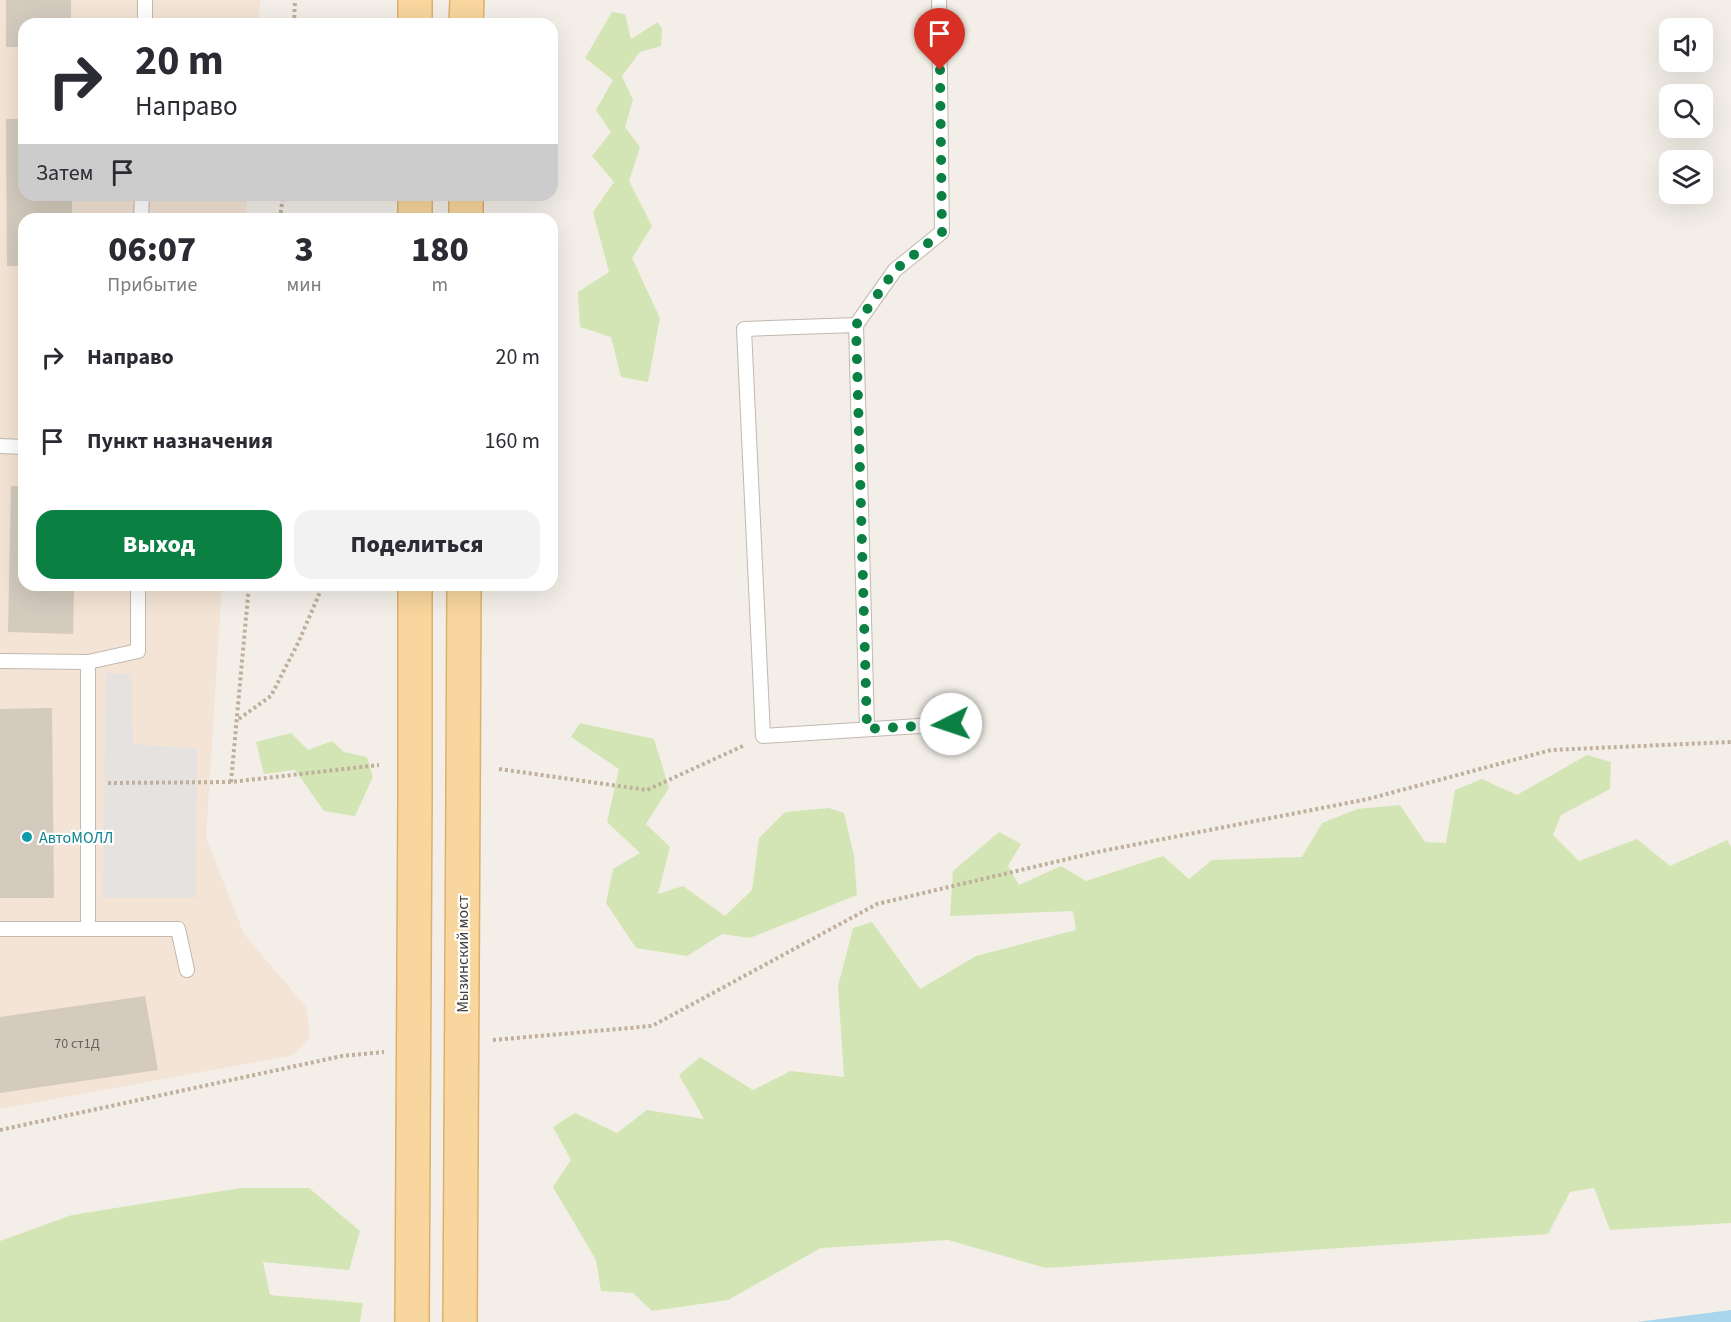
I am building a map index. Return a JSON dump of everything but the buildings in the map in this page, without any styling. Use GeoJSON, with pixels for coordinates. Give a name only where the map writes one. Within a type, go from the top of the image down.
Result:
{"type":"FeatureCollection","features":[{"type":"Feature","properties":{"kind":"main road"},"geometry":{"type":"LineString","coordinates":[[415,0],[415,18]]}},
{"type":"Feature","properties":{"kind":"main road"},"geometry":{"type":"LineString","coordinates":[[466,0],[466,18]]}},
{"type":"Feature","properties":{"kind":"main road"},"geometry":{"type":"LineString","coordinates":[[412,1322],[415,591]]}},
{"type":"Feature","properties":{"kind":"main road","name":"Мызинский мост"},"geometry":{"type":"LineString","coordinates":[[460,1322],[464,591]]}},
{"type":"Feature","properties":{"kind":"lane"},"geometry":{"type":"LineString","coordinates":[[145,0],[145,18]]}},
{"type":"Feature","properties":{"kind":"lane"},"geometry":{"type":"LineString","coordinates":[[867,729],[856,325],[895,270],[942,232],[939,0]]}},
{"type":"Feature","properties":{"kind":"lane"},"geometry":{"type":"LineString","coordinates":[[856,325],[744,329],[763,736],[951,724]]}},
{"type":"Feature","properties":{"kind":"lane"},"geometry":{"type":"LineString","coordinates":[[0,446],[18,447]]}},
{"type":"Feature","properties":{"kind":"lane"},"geometry":{"type":"LineString","coordinates":[[0,661],[88,662],[138,651],[138,591]]}},
{"type":"Feature","properties":{"kind":"lane"},"geometry":{"type":"LineString","coordinates":[[88,662],[88,929]]}},
{"type":"Feature","properties":{"kind":"lane"},"geometry":{"type":"LineString","coordinates":[[0,929],[178,929],[187,970]]}},
{"type":"Feature","properties":{"kind":"path"},"geometry":{"type":"LineString","coordinates":[[294,18],[295,0]]}},
{"type":"Feature","properties":{"kind":"path"},"geometry":{"type":"LineString","coordinates":[[231,782],[249,591]]}},
{"type":"Feature","properties":{"kind":"path"},"geometry":{"type":"LineString","coordinates":[[238,719],[271,696],[299,641],[320,591]]}},
{"type":"Feature","properties":{"kind":"path"},"geometry":{"type":"LineString","coordinates":[[499,769],[647,790],[763,736]]}},
{"type":"Feature","properties":{"kind":"path"},"geometry":{"type":"LineString","coordinates":[[483,1041],[652,1026],[877,904],[1097,852],[1368,799],[1551,750],[1731,742]]}},
{"type":"Feature","properties":{"kind":"path"},"geometry":{"type":"LineString","coordinates":[[88,783],[231,782],[380,765]]}},
{"type":"Feature","properties":{"kind":"path"},"geometry":{"type":"LineString","coordinates":[[0,1130],[342,1056],[389,1051]]}},
{"type":"Feature","properties":{"kind":"shaded area"},"geometry":{"type":"Polygon","coordinates":[[[0,0],[260,0],[258,18],[18,18],[18,201],[247,201],[246,213],[18,213],[18,591],[222,591],[206,838],[244,934],[306,1007],[310,1037],[294,1055],[0,1109],[0,0]]]}},
{"type":"Feature","properties":{"kind":"shaded area"},"geometry":{"type":"Polygon","coordinates":[[[106,673],[131,674],[133,744],[197,749],[196,898],[103,898],[106,673]]]}},
{"type":"Feature","properties":{"kind":"green space"},"geometry":{"type":"Polygon","coordinates":[[[612,12],[625,14],[631,39],[658,22],[662,29],[661,46],[640,52],[622,76],[633,100],[625,127],[640,147],[629,181],[652,226],[632,258],[660,318],[648,382],[621,377],[611,337],[580,327],[578,292],[609,272],[593,212],[614,182],[592,156],[611,132],[596,110],[613,80],[585,58],[612,12]]]}},
{"type":"Feature","properties":{"kind":"green space"},"geometry":{"type":"Polygon","coordinates":[[[580,723],[654,739],[669,788],[646,824],[670,847],[658,894],[683,886],[725,916],[752,890],[759,838],[785,812],[829,808],[844,813],[854,856],[857,895],[750,938],[722,934],[687,956],[636,948],[606,903],[613,869],[640,853],[607,822],[619,769],[571,737],[580,723]]]}},
{"type":"Feature","properties":{"kind":"green space"},"geometry":{"type":"Polygon","coordinates":[[[291,733],[308,750],[332,741],[344,752],[367,757],[373,777],[355,816],[324,811],[295,770],[264,774],[256,742],[291,733]]]}},
{"type":"Feature","properties":{"kind":"green space"},"geometry":{"type":"Polygon","coordinates":[[[1587,755],[1611,762],[1610,789],[1561,815],[1553,835],[1579,861],[1637,839],[1670,866],[1727,840],[1731,847],[1731,1223],[1610,1230],[1594,1188],[1570,1192],[1548,1234],[1046,1268],[948,1240],[821,1248],[728,1300],[652,1311],[633,1293],[601,1291],[596,1260],[553,1187],[571,1160],[553,1127],[575,1113],[617,1133],[647,1110],[704,1119],[679,1075],[700,1057],[753,1090],[791,1071],[844,1077],[838,986],[853,928],[872,922],[920,989],[976,956],[1076,930],[1073,911],[950,916],[953,871],[999,832],[1021,844],[1008,866],[1019,885],[1061,866],[1086,881],[1163,856],[1189,879],[1212,860],[1302,857],[1322,823],[1357,809],[1400,805],[1425,842],[1446,843],[1455,790],[1482,779],[1517,795],[1587,755]]]}},
{"type":"Feature","properties":{"kind":"green space"},"geometry":{"type":"Polygon","coordinates":[[[241,1188],[309,1188],[360,1231],[349,1270],[263,1262],[270,1295],[363,1303],[360,1322],[0,1322],[0,1241],[72,1215],[241,1188]]]}},
{"type":"Feature","properties":{"kind":"water"},"geometry":{"type":"Polygon","coordinates":[[[1731,1310],[1731,1322],[1637,1322],[1731,1310]]]}},
{"type":"Feature","properties":{"kind":"place","name":"АвтоМОЛЛ"},"geometry":{"type":"Point","coordinates":[27,837]}},
{"type":"Feature","properties":{"kind":"route"},"geometry":{"type":"LineString","coordinates":[[940,70],[942,232],[895,270],[856,325],[867,729],[951,724]]}}]}
